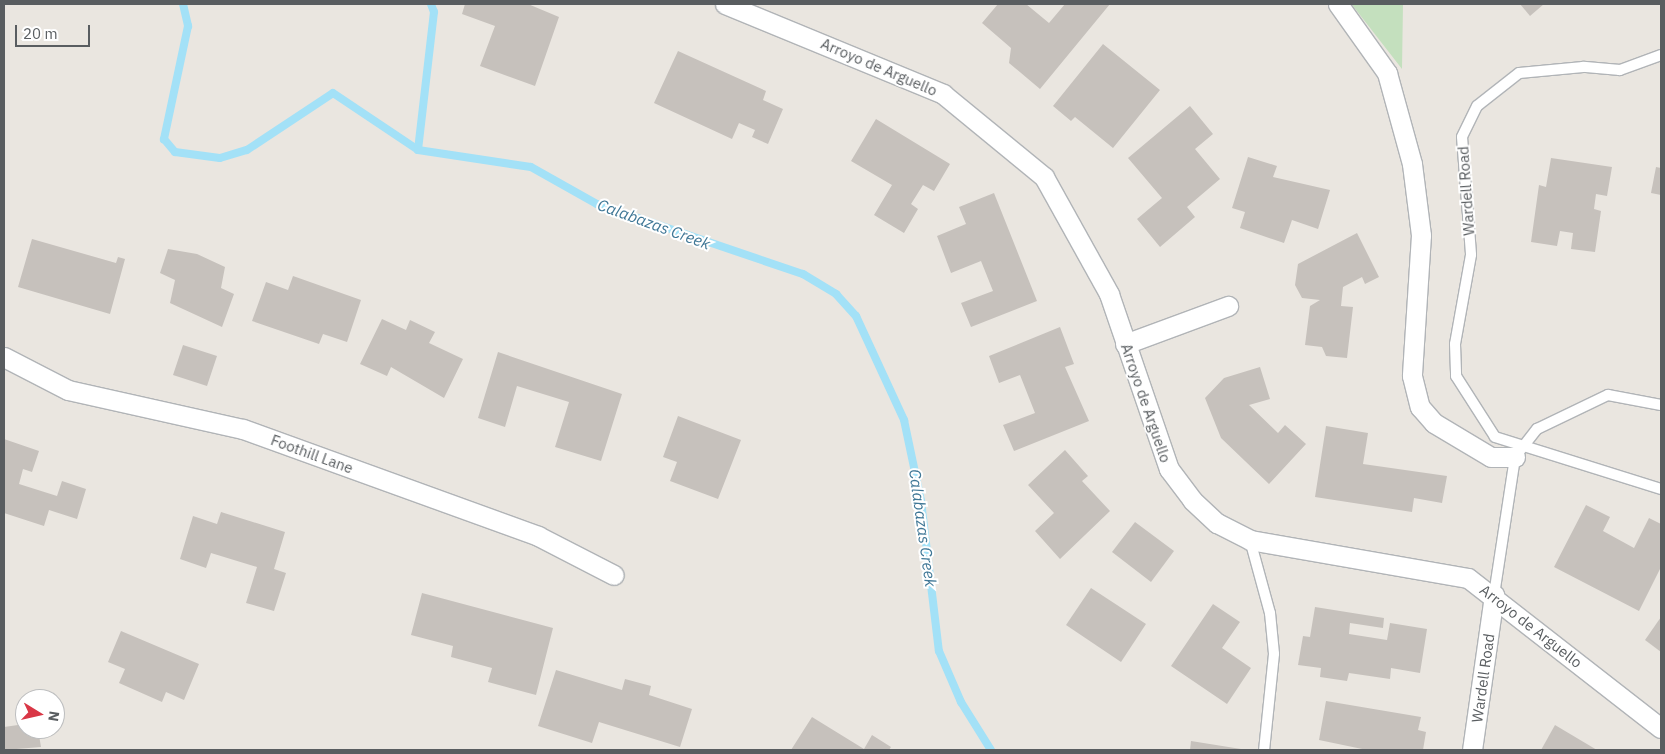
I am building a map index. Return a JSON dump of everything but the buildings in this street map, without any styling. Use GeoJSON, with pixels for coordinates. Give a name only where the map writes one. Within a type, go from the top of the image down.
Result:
{"type":"FeatureCollection","features":[{"type":"Feature","properties":{"kind":"street","name":"Arroyo de Arguello"},"geometry":{"type":"LineString","coordinates":[[725,4],[943,94],[1044,177],[1109,294],[1169,469],[1192,500],[1217,523],[1250,540],[1468,578],[1494,595],[1661,728]]}},
{"type":"Feature","properties":{"kind":"street","name":"Wardell Road"},"geometry":{"type":"LineString","coordinates":[[1338,4],[1387,74],[1412,164],[1422,235],[1412,376],[1420,407],[1434,423],[1491,457],[1518,452]]}},
{"type":"Feature","properties":{"kind":"street"},"geometry":{"type":"LineString","coordinates":[[1125,344],[1228,306]]}},
{"type":"Feature","properties":{"kind":"street","name":"Foothill Lane"},"geometry":{"type":"LineString","coordinates":[[4,357],[68,390],[243,429],[300,449],[538,536],[614,575]]}},
{"type":"Feature","properties":{"kind":"street","name":"Wardell Road"},"geometry":{"type":"LineString","coordinates":[[1472,750],[1494,595]]}},
{"type":"Feature","properties":{"kind":"lane","name":"Wardell Road"},"geometry":{"type":"LineString","coordinates":[[1661,55],[1620,70],[1583,67],[1519,73],[1477,106],[1462,137],[1471,255],[1455,344],[1456,376],[1495,437],[1518,452],[1661,489]]}},
{"type":"Feature","properties":{"kind":"lane"},"geometry":{"type":"LineString","coordinates":[[1518,452],[1537,430],[1608,395],[1661,405]]}},
{"type":"Feature","properties":{"kind":"lane","name":"Wardell Road"},"geometry":{"type":"LineString","coordinates":[[1494,595],[1518,452]]}},
{"type":"Feature","properties":{"kind":"lane"},"geometry":{"type":"LineString","coordinates":[[1250,540],[1270,613],[1274,654],[1264,750]]}},
{"type":"Feature","properties":{"kind":"green space"},"geometry":{"type":"Polygon","coordinates":[[[1351,4],[1403,4],[1402,69],[1353,6],[1351,4]]]}},
{"type":"Feature","properties":{"kind":"waterway","name":"Calabazas Creek"},"geometry":{"type":"LineString","coordinates":[[183,4],[188,26],[164,139],[175,152],[220,158],[247,150],[333,93],[418,150],[531,167],[597,204],[803,274],[836,294],[856,316],[904,420],[921,501],[939,651],[961,702],[991,750]]}},
{"type":"Feature","properties":{"kind":"waterway"},"geometry":{"type":"LineString","coordinates":[[418,150],[434,12],[431,4]]}}]}
